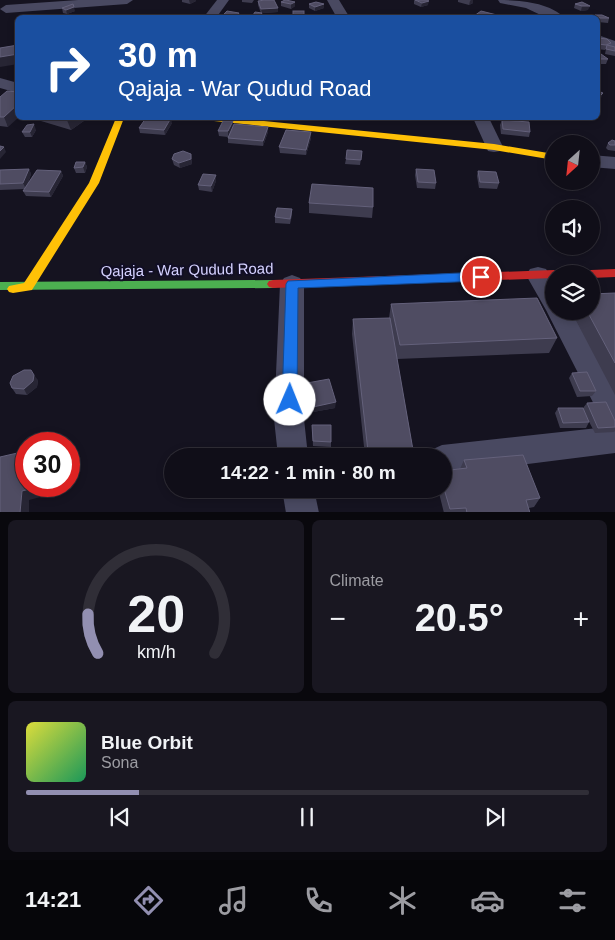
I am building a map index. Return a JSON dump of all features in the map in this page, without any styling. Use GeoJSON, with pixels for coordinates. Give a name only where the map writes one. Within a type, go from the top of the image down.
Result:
{"type":"FeatureCollection","features":[{"type":"Feature","properties":{"kind":"street"},"geometry":{"type":"LineString","coordinates":[[7,6],[127,0]]}},
{"type":"Feature","properties":{"kind":"street"},"geometry":{"type":"LineString","coordinates":[[210,15],[223,0]]}},
{"type":"Feature","properties":{"kind":"street"},"geometry":{"type":"LineString","coordinates":[[332,0],[342,15]]}},
{"type":"Feature","properties":{"kind":"street"},"geometry":{"type":"LineString","coordinates":[[504,0],[529,5],[551,15]]}},
{"type":"Feature","properties":{"kind":"street"},"geometry":{"type":"LineString","coordinates":[[600,40],[615,46]]}},
{"type":"Feature","properties":{"kind":"street"},"geometry":{"type":"LineString","coordinates":[[0,83],[15,87]]}},
{"type":"Feature","properties":{"kind":"street"},"geometry":{"type":"LineString","coordinates":[[0,291],[28,287],[94,183],[119,120]]}},
{"type":"Feature","properties":{"kind":"street"},"geometry":{"type":"LineString","coordinates":[[232,120],[494,147],[545,156]]}},
{"type":"Feature","properties":{"kind":"street"},"geometry":{"type":"LineString","coordinates":[[482,120],[494,147]]}},
{"type":"Feature","properties":{"kind":"street"},"geometry":{"type":"LineString","coordinates":[[600,162],[615,163]]}},
{"type":"Feature","properties":{"kind":"street"},"geometry":{"type":"LineString","coordinates":[[600,274],[615,273]]}},
{"type":"Feature","properties":{"kind":"street","name":"Qajaja - War Qudud Road"},"geometry":{"type":"LineString","coordinates":[[0,286],[292,284],[545,274]]}},
{"type":"Feature","properties":{"kind":"street"},"geometry":{"type":"LineString","coordinates":[[292,284],[289,419],[292,448]]}},
{"type":"Feature","properties":{"kind":"street"},"geometry":{"type":"LineString","coordinates":[[563,320],[615,417]]}},
{"type":"Feature","properties":{"kind":"street"},"geometry":{"type":"LineString","coordinates":[[452,459],[615,439]]}},
{"type":"Feature","properties":{"kind":"street"},"geometry":{"type":"LineString","coordinates":[[300,498],[303,512]]}},
{"type":"Feature","properties":{"kind":"building"},"geometry":{"type":"Polygon","coordinates":[[[274,0],[278,8],[261,9],[258,1],[274,0]]]}},
{"type":"Feature","properties":{"kind":"building"},"geometry":{"type":"Polygon","coordinates":[[[285,0],[295,2],[291,4],[281,2],[285,0]]]}},
{"type":"Feature","properties":{"kind":"building"},"geometry":{"type":"Polygon","coordinates":[[[415,0],[427,0],[429,1],[422,3],[415,0]]]}},
{"type":"Feature","properties":{"kind":"building"},"geometry":{"type":"Polygon","coordinates":[[[316,2],[324,4],[315,7],[309,4],[316,2]]]}},
{"type":"Feature","properties":{"kind":"building"},"geometry":{"type":"Polygon","coordinates":[[[582,2],[590,6],[575,4],[582,2]]]}},
{"type":"Feature","properties":{"kind":"building"},"geometry":{"type":"Polygon","coordinates":[[[73,4],[74,7],[66,10],[62,8],[73,4]]]}},
{"type":"Feature","properties":{"kind":"building"},"geometry":{"type":"Polygon","coordinates":[[[227,11],[239,13],[238,15],[224,14],[227,11]]]}},
{"type":"Feature","properties":{"kind":"building"},"geometry":{"type":"Polygon","coordinates":[[[293,11],[304,11],[304,15],[293,15],[293,11]]]}},
{"type":"Feature","properties":{"kind":"building"},"geometry":{"type":"Polygon","coordinates":[[[481,11],[497,15],[475,15],[481,11]]]}},
{"type":"Feature","properties":{"kind":"building"},"geometry":{"type":"Polygon","coordinates":[[[255,12],[262,13],[261,15],[253,15],[255,12]]]}},
{"type":"Feature","properties":{"kind":"building"},"geometry":{"type":"Polygon","coordinates":[[[600,15],[602,15],[609,18],[600,18],[600,15]]]}},
{"type":"Feature","properties":{"kind":"building"},"geometry":{"type":"Polygon","coordinates":[[[600,38],[607,39],[611,43],[600,44],[600,38]]]}},
{"type":"Feature","properties":{"kind":"building"},"geometry":{"type":"Polygon","coordinates":[[[607,45],[615,47],[615,51],[606,49],[607,45]]]}},
{"type":"Feature","properties":{"kind":"building"},"geometry":{"type":"Polygon","coordinates":[[[15,46],[15,54],[0,57],[0,48],[15,46]]]}},
{"type":"Feature","properties":{"kind":"building"},"geometry":{"type":"Polygon","coordinates":[[[601,54],[608,59],[600,59],[601,54]]]}},
{"type":"Feature","properties":{"kind":"building"},"geometry":{"type":"Polygon","coordinates":[[[7,91],[15,92],[15,107],[4,117],[0,117],[0,97],[7,91]]]}},
{"type":"Feature","properties":{"kind":"building"},"geometry":{"type":"Polygon","coordinates":[[[145,120],[170,120],[164,130],[139,128],[145,120]]]}},
{"type":"Feature","properties":{"kind":"building"},"geometry":{"type":"Polygon","coordinates":[[[502,120],[529,122],[530,132],[503,129],[502,120]]]}},
{"type":"Feature","properties":{"kind":"building"},"geometry":{"type":"Polygon","coordinates":[[[223,121],[233,121],[228,131],[218,131],[223,121]]]}},
{"type":"Feature","properties":{"kind":"building"},"geometry":{"type":"Polygon","coordinates":[[[34,124],[30,132],[22,132],[27,125],[34,124]]]}},
{"type":"Feature","properties":{"kind":"building"},"geometry":{"type":"Polygon","coordinates":[[[234,124],[268,127],[263,141],[228,138],[234,124]]]}},
{"type":"Feature","properties":{"kind":"building"},"geometry":{"type":"Polygon","coordinates":[[[286,130],[311,132],[306,150],[279,147],[286,130]]]}},
{"type":"Feature","properties":{"kind":"building"},"geometry":{"type":"Polygon","coordinates":[[[612,140],[615,141],[615,145],[608,143],[612,140]]]}},
{"type":"Feature","properties":{"kind":"building"},"geometry":{"type":"Polygon","coordinates":[[[347,150],[362,151],[361,160],[346,159],[347,150]]]}},
{"type":"Feature","properties":{"kind":"building"},"geometry":{"type":"Polygon","coordinates":[[[183,151],[191,154],[191,159],[179,163],[172,159],[174,154],[183,151]]]}},
{"type":"Feature","properties":{"kind":"building"},"geometry":{"type":"Polygon","coordinates":[[[76,162],[85,162],[83,167],[74,168],[76,162]]]}},
{"type":"Feature","properties":{"kind":"building"},"geometry":{"type":"Polygon","coordinates":[[[29,169],[23,183],[0,184],[0,170],[29,169]]]}},
{"type":"Feature","properties":{"kind":"building"},"geometry":{"type":"Polygon","coordinates":[[[416,169],[434,170],[436,183],[418,182],[416,169]]]}},
{"type":"Feature","properties":{"kind":"building"},"geometry":{"type":"Polygon","coordinates":[[[37,170],[61,171],[49,192],[23,191],[37,170]]]}},
{"type":"Feature","properties":{"kind":"building"},"geometry":{"type":"Polygon","coordinates":[[[478,171],[496,172],[499,183],[480,182],[478,171]]]}},
{"type":"Feature","properties":{"kind":"building"},"geometry":{"type":"Polygon","coordinates":[[[203,174],[216,175],[211,186],[198,185],[203,174]]]}},
{"type":"Feature","properties":{"kind":"building"},"geometry":{"type":"Polygon","coordinates":[[[312,184],[373,188],[373,207],[309,203],[312,184]]]}},
{"type":"Feature","properties":{"kind":"building"},"geometry":{"type":"Polygon","coordinates":[[[277,208],[292,209],[290,219],[275,217],[277,208]]]}},
{"type":"Feature","properties":{"kind":"building"},"geometry":{"type":"Polygon","coordinates":[[[615,293],[615,363],[592,320],[600,320],[600,294],[615,293]]]}},
{"type":"Feature","properties":{"kind":"building"},"geometry":{"type":"Polygon","coordinates":[[[537,298],[545,314],[545,320],[548,320],[557,338],[400,345],[391,304],[537,298]]]}},
{"type":"Feature","properties":{"kind":"building"},"geometry":{"type":"Polygon","coordinates":[[[390,318],[413,448],[368,448],[353,319],[390,318]]]}},
{"type":"Feature","properties":{"kind":"building"},"geometry":{"type":"Polygon","coordinates":[[[24,370],[31,370],[34,375],[33,381],[24,389],[12,388],[10,383],[13,376],[24,370]]]}},
{"type":"Feature","properties":{"kind":"building"},"geometry":{"type":"Polygon","coordinates":[[[587,372],[596,391],[580,391],[572,373],[587,372]]]}},
{"type":"Feature","properties":{"kind":"building"},"geometry":{"type":"Polygon","coordinates":[[[329,379],[336,402],[313,407],[307,383],[329,379]]]}},
{"type":"Feature","properties":{"kind":"building"},"geometry":{"type":"Polygon","coordinates":[[[606,402],[615,421],[615,427],[598,428],[587,403],[606,402]]]}},
{"type":"Feature","properties":{"kind":"building"},"geometry":{"type":"Polygon","coordinates":[[[558,408],[583,408],[589,422],[563,423],[558,408]]]}},
{"type":"Feature","properties":{"kind":"building"},"geometry":{"type":"Polygon","coordinates":[[[312,425],[331,425],[331,442],[313,441],[312,425]]]}},
{"type":"Feature","properties":{"kind":"building"},"geometry":{"type":"Polygon","coordinates":[[[15,454],[15,497],[21,497],[20,512],[0,512],[0,457],[15,454]]]}},
{"type":"Feature","properties":{"kind":"building"},"geometry":{"type":"Polygon","coordinates":[[[523,455],[540,498],[526,500],[530,512],[467,512],[466,508],[450,509],[447,498],[452,498],[452,470],[467,468],[464,460],[523,455]]]}},
{"type":"Feature","properties":{"kind":"traffic: fast"},"geometry":{"type":"LineString","coordinates":[[0,286],[273,284]]}},
{"type":"Feature","properties":{"kind":"traffic: slow"},"geometry":{"type":"LineString","coordinates":[[13,289],[28,287],[94,183],[119,120]]}},
{"type":"Feature","properties":{"kind":"traffic: slow"},"geometry":{"type":"LineString","coordinates":[[233,120],[494,147],[545,156]]}},
{"type":"Feature","properties":{"kind":"traffic: jam"},"geometry":{"type":"LineString","coordinates":[[600,274],[615,273]]}},
{"type":"Feature","properties":{"kind":"traffic: jam"},"geometry":{"type":"LineString","coordinates":[[273,284],[545,274]]}},
{"type":"Feature","properties":{"kind":"route"},"geometry":{"type":"LineString","coordinates":[[290,400],[292,284],[481,277]]}}]}
